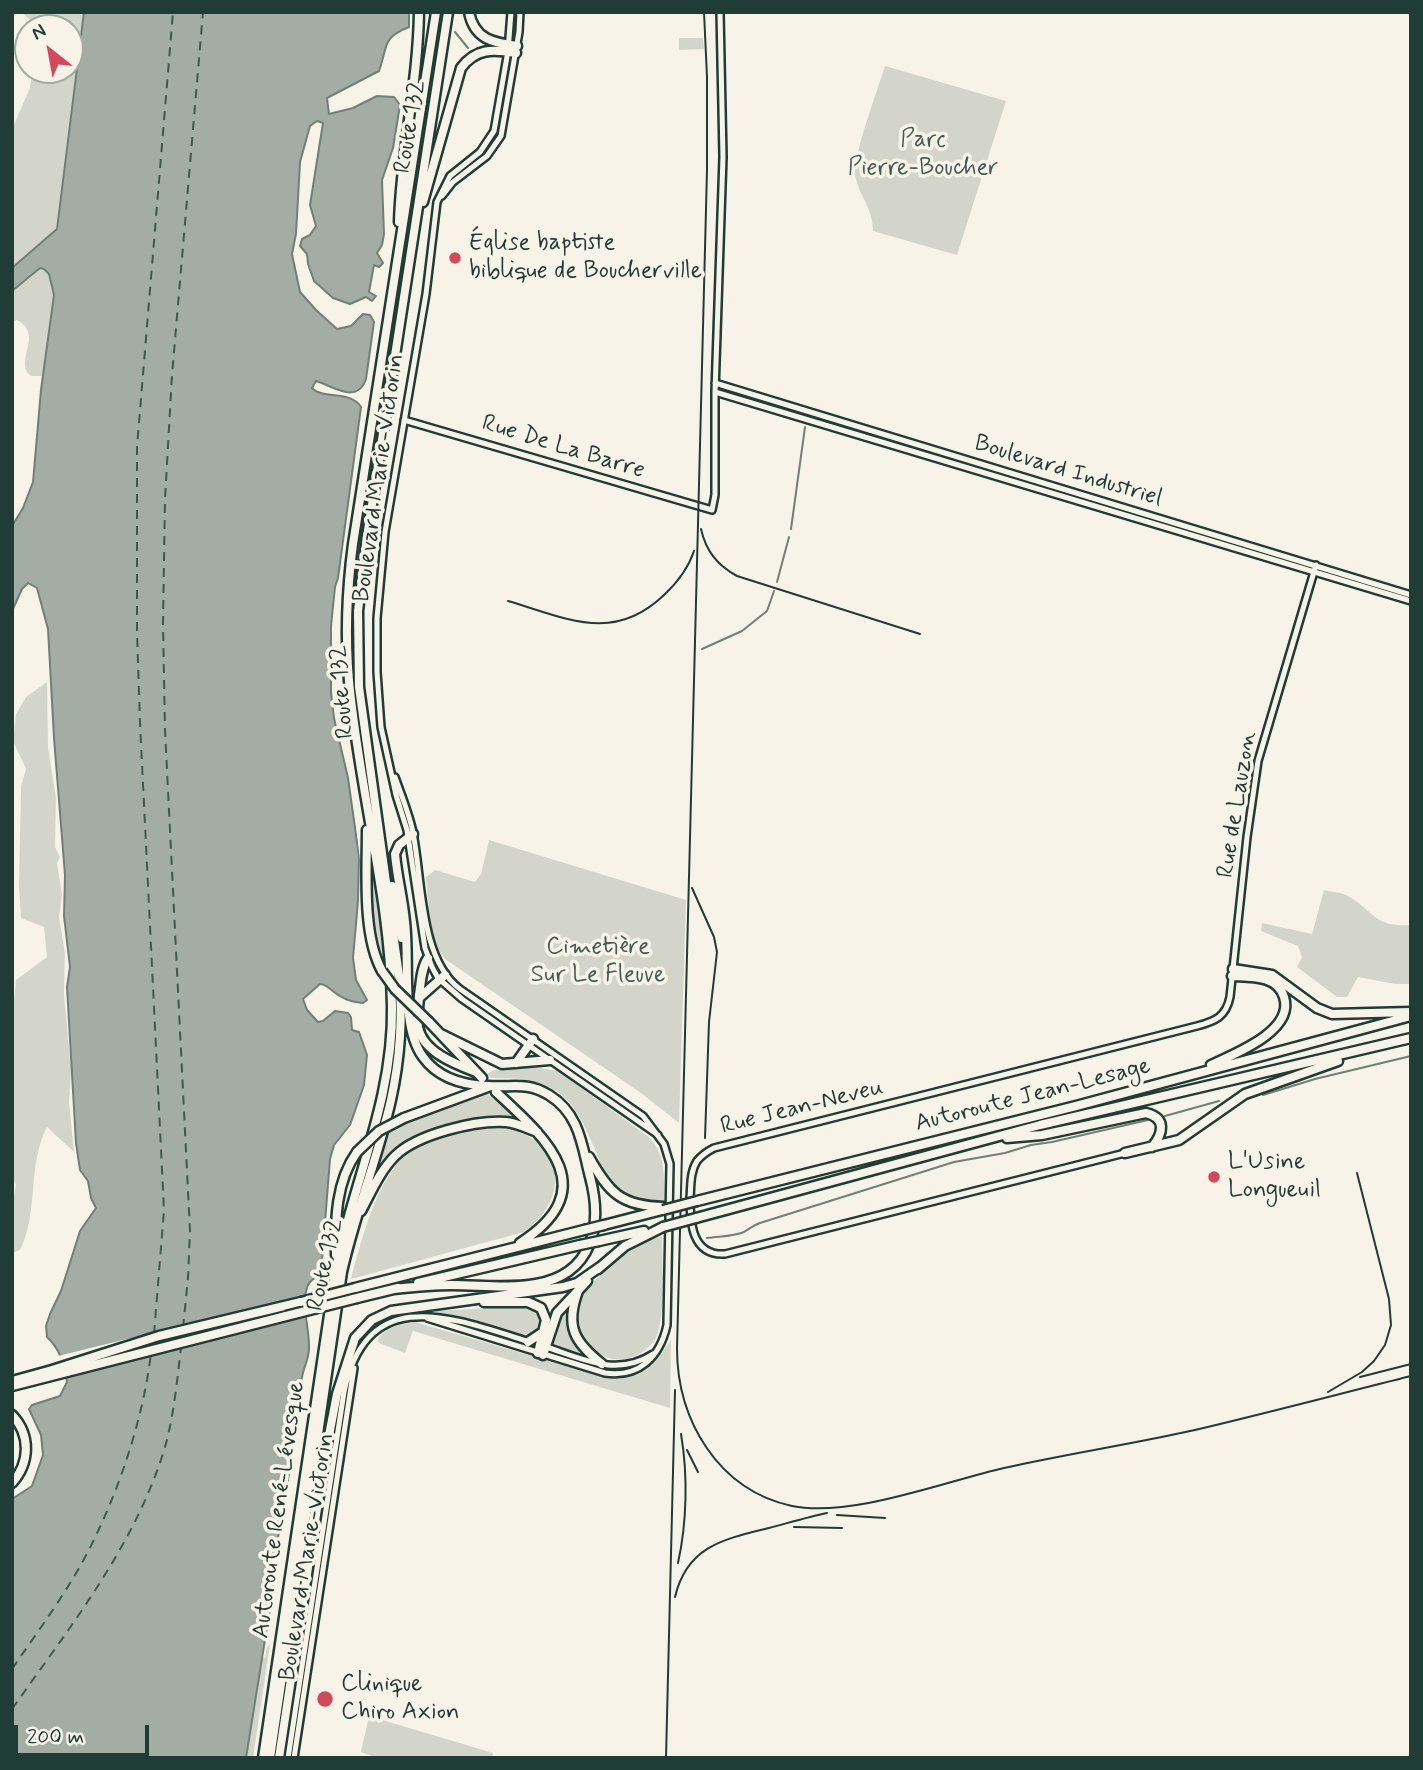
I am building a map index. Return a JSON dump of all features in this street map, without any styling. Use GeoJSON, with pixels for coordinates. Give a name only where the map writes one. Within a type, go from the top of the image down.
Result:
{"type":"FeatureCollection","features":[{"type":"Feature","properties":{"kind":"highway"},"geometry":{"type":"LineString","coordinates":[[398,257],[400,190],[415,72],[419,12]]}},
{"type":"Feature","properties":{"kind":"highway","name":"Route 132"},"geometry":{"type":"LineString","coordinates":[[337,1268],[351,1205],[383,1096],[391,1036],[389,961],[349,680],[348,600],[354,544],[436,12]]}},
{"type":"Feature","properties":{"kind":"highway","name":"Route 132"},"geometry":{"type":"LineString","coordinates":[[328,1365],[346,1255],[386,1118],[399,1055],[401,996],[359,687],[359,599],[448,12]]}},
{"type":"Feature","properties":{"kind":"highway"},"geometry":{"type":"LineString","coordinates":[[469,12],[473,26],[482,37],[512,49]]}},
{"type":"Feature","properties":{"kind":"highway"},"geometry":{"type":"LineString","coordinates":[[412,242],[459,72],[467,61],[478,53],[512,49]]}},
{"type":"Feature","properties":{"kind":"highway"},"geometry":{"type":"LineString","coordinates":[[373,789],[407,962]]}},
{"type":"Feature","properties":{"kind":"highway"},"geometry":{"type":"LineString","coordinates":[[367,806],[370,934],[373,952],[395,989],[429,1022],[441,1034],[479,1075],[439,1054],[425,1043],[418,1027],[419,998],[424,964],[428,958]]}},
{"type":"Feature","properties":{"kind":"highway"},"geometry":{"type":"LineString","coordinates":[[409,840],[397,847],[395,854],[406,924],[411,1029],[422,1055],[433,1068],[445,1076],[492,1089],[537,1132],[558,1160],[562,1190],[556,1208],[539,1231],[514,1247]]}},
{"type":"Feature","properties":{"kind":"highway"},"geometry":{"type":"LineString","coordinates":[[1233,972],[1263,972],[1275,976],[1317,1008],[1332,1014],[1411,1014]]}},
{"type":"Feature","properties":{"kind":"highway"},"geometry":{"type":"LineString","coordinates":[[1188,1076],[1251,1045],[1282,1019],[1285,1002],[1283,993],[1276,985],[1261,978],[1233,972]]}},
{"type":"Feature","properties":{"kind":"highway"},"geometry":{"type":"LineString","coordinates":[[419,998],[443,978]]}},
{"type":"Feature","properties":{"kind":"highway","name":"Autoroute Jean-Lesage"},"geometry":{"type":"LineString","coordinates":[[52,1373],[159,1336],[1188,1076],[1411,1014]]}},
{"type":"Feature","properties":{"kind":"highway"},"geometry":{"type":"LineString","coordinates":[[441,1034],[499,1063],[550,1060]]}},
{"type":"Feature","properties":{"kind":"highway","name":"Autoroute Jean-Lesage"},"geometry":{"type":"LineString","coordinates":[[663,1227],[1096,1111],[1411,1038]]}},
{"type":"Feature","properties":{"kind":"highway"},"geometry":{"type":"LineString","coordinates":[[516,1063],[531,1042]]}},
{"type":"Feature","properties":{"kind":"highway"},"geometry":{"type":"LineString","coordinates":[[1125,1153],[1182,1139],[1225,1106],[1251,1091],[1369,1049]]}},
{"type":"Feature","properties":{"kind":"highway"},"geometry":{"type":"LineString","coordinates":[[337,1268],[335,1232],[345,1173],[357,1152],[379,1130],[404,1118],[492,1089],[524,1085],[550,1095],[562,1104],[573,1117],[584,1148],[596,1201],[594,1234],[587,1249],[566,1272],[531,1284],[394,1289]]}},
{"type":"Feature","properties":{"kind":"highway"},"geometry":{"type":"LineString","coordinates":[[984,1141],[1042,1135],[1146,1113],[1156,1116],[1162,1126],[1161,1136],[1152,1147]]}},
{"type":"Feature","properties":{"kind":"highway"},"geometry":{"type":"LineString","coordinates":[[275,1758],[344,1294],[361,1211],[386,1118]]}},
{"type":"Feature","properties":{"kind":"highway"},"geometry":{"type":"LineString","coordinates":[[361,1211],[389,1162],[421,1138],[499,1122],[516,1124],[537,1132]]}},
{"type":"Feature","properties":{"kind":"highway"},"geometry":{"type":"LineString","coordinates":[[584,1148],[601,1180],[616,1195],[639,1206],[666,1208]]}},
{"type":"Feature","properties":{"kind":"highway"},"geometry":{"type":"LineString","coordinates":[[12,1381],[663,1227]]}},
{"type":"Feature","properties":{"kind":"highway"},"geometry":{"type":"LineString","coordinates":[[542,1350],[557,1313],[579,1288],[625,1246],[663,1227]]}},
{"type":"Feature","properties":{"kind":"highway"},"geometry":{"type":"LineString","coordinates":[[275,1758],[324,1456],[350,1349],[361,1330],[382,1314],[400,1309],[564,1287],[577,1283],[600,1267]]}},
{"type":"Feature","properties":{"kind":"highway","name":"Autoroute René-Lévesque"},"geometry":{"type":"LineString","coordinates":[[262,1758],[337,1268]]}},
{"type":"Feature","properties":{"kind":"highway"},"geometry":{"type":"LineString","coordinates":[[579,1288],[572,1312],[574,1330],[583,1347],[602,1364]]}},
{"type":"Feature","properties":{"kind":"highway"},"geometry":{"type":"LineString","coordinates":[[457,1302],[533,1303],[541,1308],[545,1316],[542,1350]]}},
{"type":"Feature","properties":{"kind":"highway"},"geometry":{"type":"LineString","coordinates":[[528,1342],[543,1332]]}},
{"type":"Feature","properties":{"kind":"highway","name":"Autoroute René-Lévesque"},"geometry":{"type":"LineString","coordinates":[[275,1758],[328,1365]]}},
{"type":"Feature","properties":{"kind":"highway"},"geometry":{"type":"LineString","coordinates":[[12,1387],[52,1373]]}},
{"type":"Feature","properties":{"kind":"highway"},"geometry":{"type":"LineString","coordinates":[[12,1415],[21,1427],[26,1446],[22,1469],[12,1483]]}},
{"type":"Feature","properties":{"kind":"street","name":"Boulevard Marie-Victorin"},"geometry":{"type":"LineString","coordinates":[[511,12],[512,49]]}},
{"type":"Feature","properties":{"kind":"street","name":"Boulevard Marie-Victorin"},"geometry":{"type":"LineString","coordinates":[[443,978],[430,943],[409,840],[386,752],[377,672],[378,596],[385,533],[426,295],[436,209],[441,190],[450,176],[480,152],[491,137],[520,12]]}},
{"type":"Feature","properties":{"kind":"street"},"geometry":{"type":"LineString","coordinates":[[715,391],[723,157],[720,12]]}},
{"type":"Feature","properties":{"kind":"street","name":"Boulevard Industriel"},"geometry":{"type":"LineString","coordinates":[[715,383],[1316,565],[1364,584]]}},
{"type":"Feature","properties":{"kind":"street","name":"Boulevard Industriel"},"geometry":{"type":"LineString","coordinates":[[715,391],[1314,573],[1364,584],[1411,601]]}},
{"type":"Feature","properties":{"kind":"street","name":"Rue De La Barre"},"geometry":{"type":"LineString","coordinates":[[404,420],[712,510],[715,495],[715,391]]}},
{"type":"Feature","properties":{"kind":"street"},"geometry":{"type":"LineString","coordinates":[[801,418],[803,410]]}},
{"type":"Feature","properties":{"kind":"street"},"geometry":{"type":"LineString","coordinates":[[820,423],[822,415]]}},
{"type":"Feature","properties":{"kind":"street"},"geometry":{"type":"LineString","coordinates":[[860,435],[862,428]]}},
{"type":"Feature","properties":{"kind":"street"},"geometry":{"type":"LineString","coordinates":[[901,448],[904,440]]}},
{"type":"Feature","properties":{"kind":"street"},"geometry":{"type":"LineString","coordinates":[[930,456],[932,449]]}},
{"type":"Feature","properties":{"kind":"street"},"geometry":{"type":"LineString","coordinates":[[947,462],[950,454]]}},
{"type":"Feature","properties":{"kind":"street"},"geometry":{"type":"LineString","coordinates":[[1097,507],[1099,499]]}},
{"type":"Feature","properties":{"kind":"street"},"geometry":{"type":"LineString","coordinates":[[1283,563],[1285,556]]}},
{"type":"Feature","properties":{"kind":"street","name":"Rue de Lauzon"},"geometry":{"type":"LineString","coordinates":[[1224,1013],[1229,1002],[1258,761],[1316,565]]}},
{"type":"Feature","properties":{"kind":"street","name":"Boulevard Industriel"},"geometry":{"type":"LineString","coordinates":[[1397,594],[1411,595]]}},
{"type":"Feature","properties":{"kind":"street","name":"Boulevard Marie-Victorin"},"geometry":{"type":"LineString","coordinates":[[288,1758],[342,1403],[347,1378],[364,1342],[381,1326],[403,1319],[455,1320],[528,1342],[542,1350],[602,1372],[618,1374],[630,1373],[644,1366],[663,1340],[667,1325],[670,1164],[667,1150],[643,1116],[455,994],[428,958],[409,840]]}},
{"type":"Feature","properties":{"kind":"street","name":"Rue Jean-Neveu"},"geometry":{"type":"LineString","coordinates":[[1125,1153],[730,1253],[717,1254],[708,1251],[696,1240],[691,1228],[693,1172],[699,1159],[714,1148],[1197,1026],[1216,1020],[1224,1013]]}},
{"type":"Feature","properties":{"kind":"street","name":"Boulevard Marie-Victorin"},"geometry":{"type":"LineString","coordinates":[[531,1042],[550,1060],[658,1135]]}},
{"type":"Feature","properties":{"kind":"street","name":"Boulevard Marie-Victorin"},"geometry":{"type":"LineString","coordinates":[[427,1318],[542,1350],[618,1367],[629,1366],[656,1352]]}},
{"type":"Feature","properties":{"kind":"street","name":"Boulevard Marie-Victorin"},"geometry":{"type":"LineString","coordinates":[[295,1758],[355,1362]]}},
{"type":"Feature","properties":{"kind":"green space"},"geometry":{"type":"Polygon","coordinates":[[[21,12],[84,12],[84,14],[21,12]]]}},
{"type":"Feature","properties":{"kind":"green space"},"geometry":{"type":"Polygon","coordinates":[[[679,38],[703,38],[704,49],[679,50],[679,38]]]}},
{"type":"Feature","properties":{"kind":"green space","name":"Parc Pierre-Boucher"},"geometry":{"type":"Polygon","coordinates":[[[885,66],[1006,101],[957,255],[873,231],[871,216],[855,175],[855,167],[885,66]]]}},
{"type":"Feature","properties":{"kind":"green space"},"geometry":{"type":"Polygon","coordinates":[[[30,84],[75,84],[57,229],[12,268],[12,129],[30,84]]]}},
{"type":"Feature","properties":{"kind":"green space"},"geometry":{"type":"Polygon","coordinates":[[[40,268],[49,274],[54,295],[44,376],[31,376],[25,363],[28,333],[25,326],[17,320],[12,322],[12,291],[40,268]]]}},
{"type":"Feature","properties":{"kind":"green space"},"geometry":{"type":"Polygon","coordinates":[[[47,682],[48,747],[56,798],[55,847],[60,857],[57,863],[62,895],[59,917],[65,953],[64,994],[71,1069],[69,1102],[74,1152],[47,1127],[37,1157],[26,1235],[20,1250],[12,1253],[12,1206],[16,1185],[12,1176],[12,1025],[16,980],[47,957],[44,927],[21,918],[21,787],[26,769],[13,741],[16,714],[26,697],[47,682]]]}},
{"type":"Feature","properties":{"kind":"green space","name":"Cimetière Sur Le Fleuve"},"geometry":{"type":"Polygon","coordinates":[[[489,840],[686,900],[679,1123],[641,1093],[445,959],[439,951],[430,920],[426,877],[435,870],[475,882],[481,874],[489,840]]]}},
{"type":"Feature","properties":{"kind":"green space"},"geometry":{"type":"Polygon","coordinates":[[[372,866],[385,968],[374,932],[372,866]]]}},
{"type":"Feature","properties":{"kind":"green space"},"geometry":{"type":"Polygon","coordinates":[[[1324,890],[1346,895],[1381,921],[1411,925],[1411,984],[1358,977],[1347,997],[1337,997],[1297,967],[1302,957],[1298,946],[1261,931],[1262,923],[1312,934],[1324,890]]]}},
{"type":"Feature","properties":{"kind":"green space"},"geometry":{"type":"Polygon","coordinates":[[[529,1066],[558,1071],[650,1138],[661,1160],[664,1201],[634,1197],[622,1193],[613,1185],[604,1172],[579,1116],[559,1093],[531,1081],[491,1078],[487,1074],[494,1070],[529,1066]]]}},
{"type":"Feature","properties":{"kind":"green space"},"geometry":{"type":"Polygon","coordinates":[[[486,1093],[520,1122],[479,1120],[433,1129],[404,1143],[380,1164],[390,1129],[486,1093]]]}},
{"type":"Feature","properties":{"kind":"green space"},"geometry":{"type":"Polygon","coordinates":[[[498,1127],[530,1137],[545,1150],[552,1162],[555,1175],[551,1200],[535,1223],[524,1232],[351,1279],[376,1199],[398,1163],[412,1149],[436,1137],[498,1127]]]}},
{"type":"Feature","properties":{"kind":"green space"},"geometry":{"type":"Polygon","coordinates":[[[662,1236],[662,1303],[656,1338],[641,1353],[626,1359],[612,1359],[599,1354],[581,1333],[577,1320],[578,1305],[585,1291],[624,1255],[645,1242],[662,1236]]]}},
{"type":"Feature","properties":{"kind":"green space"},"geometry":{"type":"Polygon","coordinates":[[[570,1302],[571,1330],[584,1354],[551,1346],[557,1319],[570,1302]]]}},
{"type":"Feature","properties":{"kind":"green space"},"geometry":{"type":"Polygon","coordinates":[[[525,1306],[535,1310],[540,1318],[537,1329],[524,1335],[436,1311],[525,1306]]]}},
{"type":"Feature","properties":{"kind":"green space"},"geometry":{"type":"Polygon","coordinates":[[[415,1322],[619,1379],[646,1370],[671,1340],[670,1408],[413,1331],[405,1353],[379,1343],[381,1335],[389,1329],[415,1322]]]}},
{"type":"Feature","properties":{"kind":"green space"},"geometry":{"type":"Polygon","coordinates":[[[270,1644],[253,1758],[246,1758],[262,1658],[265,1658],[270,1644]]]}},
{"type":"Feature","properties":{"kind":"green space"},"geometry":{"type":"Polygon","coordinates":[[[369,1716],[493,1753],[492,1758],[377,1758],[361,1752],[369,1716]]]}},
{"type":"Feature","properties":{"kind":"shaded area"},"geometry":{"type":"Polygon","coordinates":[[[409,12],[409,27],[390,39],[379,71],[327,98],[329,114],[353,108],[377,96],[394,97],[400,105],[393,148],[382,180],[384,234],[377,253],[383,263],[379,267],[374,265],[369,292],[376,296],[372,301],[366,297],[350,304],[333,298],[314,281],[307,254],[300,246],[302,239],[310,235],[316,226],[310,205],[323,123],[317,121],[310,126],[300,162],[296,234],[292,254],[300,292],[337,329],[351,326],[363,314],[370,315],[374,322],[366,379],[362,387],[357,391],[344,392],[316,381],[312,388],[323,394],[351,399],[361,407],[335,587],[331,626],[331,692],[348,778],[359,856],[353,958],[356,980],[367,1000],[363,1003],[348,1000],[320,984],[303,999],[307,1010],[318,1022],[335,1011],[348,1013],[352,1030],[359,1032],[367,1055],[364,1085],[350,1125],[334,1145],[330,1159],[321,1273],[309,1283],[305,1295],[309,1350],[289,1456],[290,1468],[274,1561],[272,1596],[246,1758],[12,1758],[12,1499],[32,1486],[43,1455],[41,1435],[29,1409],[32,1405],[60,1396],[67,1382],[61,1357],[47,1337],[46,1326],[61,1291],[80,1231],[96,1208],[88,1181],[80,1170],[76,1143],[67,987],[70,967],[64,916],[65,875],[48,629],[37,588],[28,583],[22,589],[12,611],[12,526],[23,508],[33,482],[41,390],[54,295],[49,274],[40,268],[12,291],[12,268],[57,229],[75,84],[84,84],[84,14],[409,12]]]}},
{"type":"Feature","properties":{"kind":"pier"},"geometry":{"type":"Polygon","coordinates":[[[353,796],[362,856],[362,901],[358,933],[361,869],[353,796]]]}},
{"type":"Feature","properties":{"kind":"pier"},"geometry":{"type":"Polygon","coordinates":[[[309,1294],[311,1316],[64,1378],[58,1356],[309,1294]]]}},
{"type":"Feature","properties":{"kind":"waterway"},"geometry":{"type":"LineString","coordinates":[[455,32],[468,48]]}},
{"type":"Feature","properties":{"kind":"waterway"},"geometry":{"type":"LineString","coordinates":[[791,529],[805,427]]}},
{"type":"Feature","properties":{"kind":"waterway"},"geometry":{"type":"LineString","coordinates":[[777,582],[789,537]]}},
{"type":"Feature","properties":{"kind":"waterway"},"geometry":{"type":"LineString","coordinates":[[702,649],[742,631],[767,611],[774,591]]}},
{"type":"Feature","properties":{"kind":"waterway"},"geometry":{"type":"LineString","coordinates":[[1263,1095],[1315,1079],[1411,1056]]}},
{"type":"Feature","properties":{"kind":"waterway"},"geometry":{"type":"LineString","coordinates":[[1165,1116],[1219,1101]]}},
{"type":"Feature","properties":{"kind":"waterway"},"geometry":{"type":"LineString","coordinates":[[707,1238],[739,1234],[760,1223],[954,1162],[1148,1120]]}},
{"type":"Feature","properties":{"kind":"ferry route"},"geometry":{"type":"LineString","coordinates":[[154,1334],[164,1210],[140,723],[137,447],[173,12]]}},
{"type":"Feature","properties":{"kind":"ferry route"},"geometry":{"type":"LineString","coordinates":[[183,1328],[190,1231],[165,730],[163,624],[165,499],[172,375],[203,12]]}},
{"type":"Feature","properties":{"kind":"ferry route"},"geometry":{"type":"LineString","coordinates":[[12,1709],[99,1584],[137,1517],[165,1447],[181,1348]]}},
{"type":"Feature","properties":{"kind":"ferry route"},"geometry":{"type":"LineString","coordinates":[[12,1669],[75,1575],[117,1487],[142,1406],[151,1353]]}},
{"type":"Feature","properties":{"kind":"railway"},"geometry":{"type":"LineString","coordinates":[[704,12],[707,170],[677,1348],[679,1375],[694,1425],[723,1468],[743,1485],[766,1498],[792,1506],[841,1507],[897,1497],[1004,1468],[1195,1430],[1411,1376]]}},
{"type":"Feature","properties":{"kind":"railway"},"geometry":{"type":"LineString","coordinates":[[701,529],[713,557],[737,576],[920,634]]}},
{"type":"Feature","properties":{"kind":"railway"},"geometry":{"type":"LineString","coordinates":[[508,601],[589,623],[626,619],[645,610],[664,595],[686,569],[694,551]]}},
{"type":"Feature","properties":{"kind":"railway"},"geometry":{"type":"LineString","coordinates":[[692,888],[714,937],[717,952],[709,1022],[705,1138]]}},
{"type":"Feature","properties":{"kind":"railway"},"geometry":{"type":"LineString","coordinates":[[1328,1392],[1362,1372],[1374,1361],[1385,1345],[1391,1325],[1389,1299],[1357,1173]]}},
{"type":"Feature","properties":{"kind":"railway"},"geometry":{"type":"LineString","coordinates":[[1360,1377],[1411,1364]]}},
{"type":"Feature","properties":{"kind":"railway"},"geometry":{"type":"LineString","coordinates":[[666,1758],[675,1390]]}},
{"type":"Feature","properties":{"kind":"railway"},"geometry":{"type":"LineString","coordinates":[[678,1563],[686,1498],[681,1434]]}},
{"type":"Feature","properties":{"kind":"railway"},"geometry":{"type":"LineString","coordinates":[[687,1450],[698,1472]]}},
{"type":"Feature","properties":{"kind":"railway"},"geometry":{"type":"LineString","coordinates":[[675,1597],[688,1566],[710,1548],[737,1536],[827,1513]]}},
{"type":"Feature","properties":{"kind":"railway"},"geometry":{"type":"LineString","coordinates":[[837,1515],[885,1518]]}},
{"type":"Feature","properties":{"kind":"railway"},"geometry":{"type":"LineString","coordinates":[[794,1527],[842,1528]]}},
{"type":"Feature","properties":{"kind":"place","name":"Église baptiste biblique de Boucherville"},"geometry":{"type":"Point","coordinates":[455,258]}},
{"type":"Feature","properties":{"kind":"place","name":"L'Usine Longueuil"},"geometry":{"type":"Point","coordinates":[1214,1177]}},
{"type":"Feature","properties":{"kind":"place","name":"Clinique Chiro Axion"},"geometry":{"type":"Point","coordinates":[325,1699]}}]}
